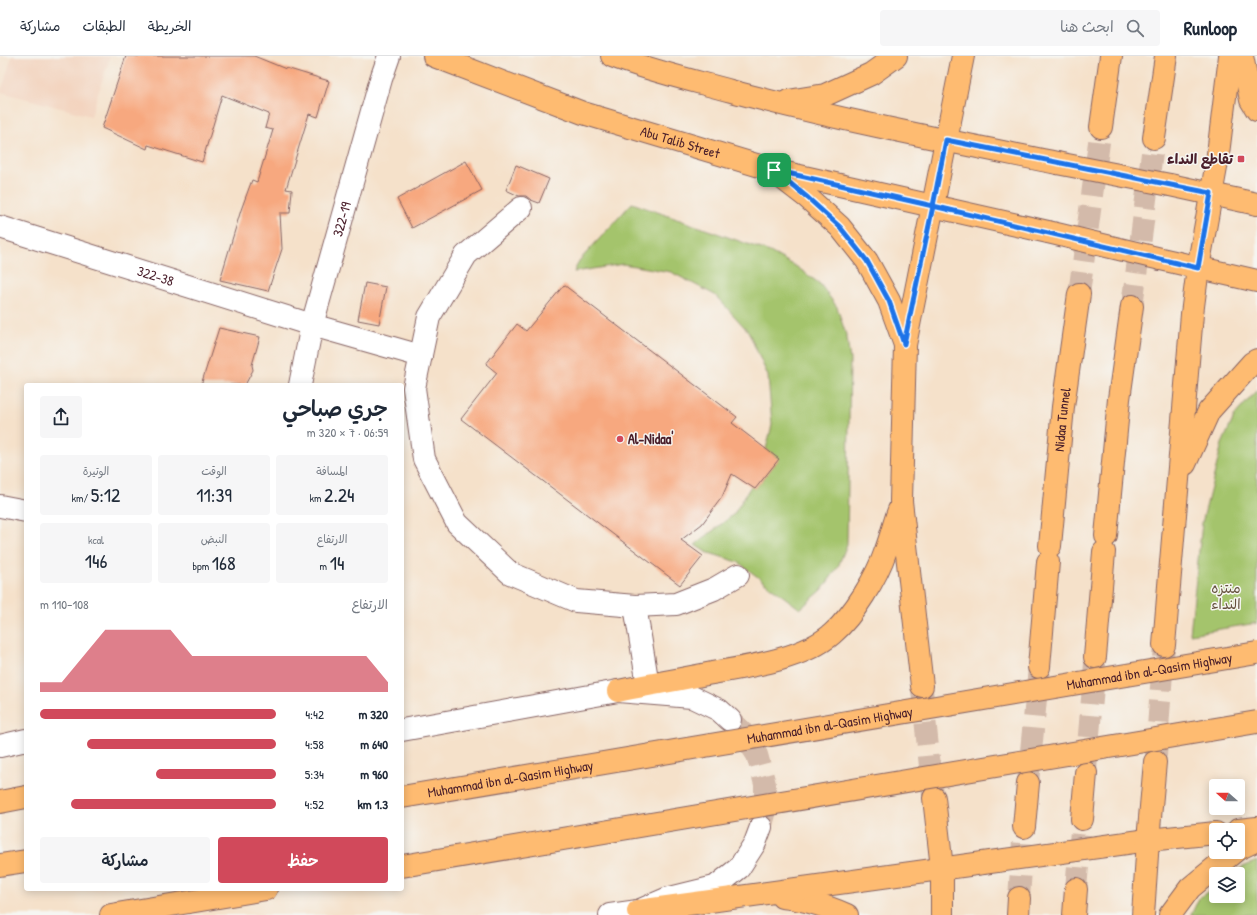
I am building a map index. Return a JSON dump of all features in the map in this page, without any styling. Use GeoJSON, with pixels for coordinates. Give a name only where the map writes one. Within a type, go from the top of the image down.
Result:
{"type":"FeatureCollection","features":[{"type":"Feature","properties":{"kind":"main road","name":"Abu Talib Street"},"geometry":{"type":"LineString","coordinates":[[434,56],[583,113],[774,170],[1048,232],[1198,268]]}},
{"type":"Feature","properties":{"kind":"main road"},"geometry":{"type":"LineString","coordinates":[[612,56],[636,66],[776,103],[1057,163],[1211,193],[1257,204]]}},
{"type":"Feature","properties":{"kind":"main road"},"geometry":{"type":"LineString","coordinates":[[776,103],[825,95],[871,74],[896,56]]}},
{"type":"Feature","properties":{"kind":"main road"},"geometry":{"type":"LineString","coordinates":[[922,686],[901,501],[904,344],[964,56]]}},
{"type":"Feature","properties":{"kind":"main road"},"geometry":{"type":"LineString","coordinates":[[1101,127],[1111,56]]}},
{"type":"Feature","properties":{"kind":"main road"},"geometry":{"type":"LineString","coordinates":[[1154,138],[1166,56]]}},
{"type":"Feature","properties":{"kind":"main road"},"geometry":{"type":"LineString","coordinates":[[1164,645],[1192,314],[1198,268],[1217,162],[1230,56]]}},
{"type":"Feature","properties":{"kind":"main road"},"geometry":{"type":"LineString","coordinates":[[1242,56],[1250,100],[1257,110]]}},
{"type":"Feature","properties":{"kind":"main road"},"geometry":{"type":"LineString","coordinates":[[774,170],[840,227],[867,261],[889,301],[904,344]]}},
{"type":"Feature","properties":{"kind":"main road"},"geometry":{"type":"LineString","coordinates":[[1198,268],[1257,281]]}},
{"type":"Feature","properties":{"kind":"main road","name":"Nidaa Tunnel"},"geometry":{"type":"LineString","coordinates":[[1039,667],[1063,407],[1079,294]]}},
{"type":"Feature","properties":{"kind":"main road"},"geometry":{"type":"LineString","coordinates":[[1095,657],[1119,399],[1132,306]]}},
{"type":"Feature","properties":{"kind":"main road"},"geometry":{"type":"LineString","coordinates":[[1173,534],[1182,470],[1209,411],[1252,363],[1257,360]]}},
{"type":"Feature","properties":{"kind":"main road"},"geometry":{"type":"LineString","coordinates":[[618,691],[753,665],[790,656],[817,645],[832,634],[845,621],[857,605],[886,552],[901,501]]}},
{"type":"Feature","properties":{"kind":"main road","name":"Muhammad ibn al-Qasim Highway"},"geometry":{"type":"LineString","coordinates":[[404,797],[1257,653]]}},
{"type":"Feature","properties":{"kind":"main road"},"geometry":{"type":"LineString","coordinates":[[404,866],[1257,722]]}},
{"type":"Feature","properties":{"kind":"main road"},"geometry":{"type":"LineString","coordinates":[[1144,915],[1148,840],[1155,762]]}},
{"type":"Feature","properties":{"kind":"main road"},"geometry":{"type":"LineString","coordinates":[[1082,818],[1086,773]]}},
{"type":"Feature","properties":{"kind":"main road"},"geometry":{"type":"LineString","coordinates":[[1024,827],[1028,783]]}},
{"type":"Feature","properties":{"kind":"main road"},"geometry":{"type":"LineString","coordinates":[[0,802],[24,797]]}},
{"type":"Feature","properties":{"kind":"main road"},"geometry":{"type":"LineString","coordinates":[[934,798],[942,868],[942,915]]}},
{"type":"Feature","properties":{"kind":"main road"},"geometry":{"type":"LineString","coordinates":[[1245,829],[1257,828]]}},
{"type":"Feature","properties":{"kind":"main road"},"geometry":{"type":"LineString","coordinates":[[638,911],[1148,840],[1209,834]]}},
{"type":"Feature","properties":{"kind":"main road"},"geometry":{"type":"LineString","coordinates":[[1245,846],[1257,840]]}},
{"type":"Feature","properties":{"kind":"main road"},"geometry":{"type":"LineString","coordinates":[[1170,915],[1190,888],[1225,859]]}},
{"type":"Feature","properties":{"kind":"main road"},"geometry":{"type":"LineString","coordinates":[[0,865],[24,861]]}},
{"type":"Feature","properties":{"kind":"main road"},"geometry":{"type":"LineString","coordinates":[[1074,915],[1076,889]]}},
{"type":"Feature","properties":{"kind":"main road"},"geometry":{"type":"LineString","coordinates":[[111,915],[254,891]]}},
{"type":"Feature","properties":{"kind":"main road"},"geometry":{"type":"LineString","coordinates":[[761,895],[794,898],[827,906],[847,915]]}},
{"type":"Feature","properties":{"kind":"street","name":"322-19"},"geometry":{"type":"LineString","coordinates":[[300,383],[312,325],[381,79],[389,56]]}},
{"type":"Feature","properties":{"kind":"street"},"geometry":{"type":"LineString","coordinates":[[521,208],[466,254],[429,317],[414,388],[424,459],[457,523],[510,573],[576,601],[635,606],[676,604],[714,589],[738,575]]}},
{"type":"Feature","properties":{"kind":"street","name":"322-38"},"geometry":{"type":"LineString","coordinates":[[0,227],[312,325],[421,356]]}},
{"type":"Feature","properties":{"kind":"street"},"geometry":{"type":"LineString","coordinates":[[0,506],[24,511]]}},
{"type":"Feature","properties":{"kind":"street"},"geometry":{"type":"LineString","coordinates":[[635,606],[648,685]]}},
{"type":"Feature","properties":{"kind":"street"},"geometry":{"type":"LineString","coordinates":[[404,730],[618,691],[692,697],[719,710],[730,720]]}},
{"type":"Feature","properties":{"kind":"street"},"geometry":{"type":"LineString","coordinates":[[0,746],[24,740]]}},
{"type":"Feature","properties":{"kind":"street"},"geometry":{"type":"LineString","coordinates":[[610,915],[638,911],[666,899],[716,887],[739,868],[755,843],[761,827]]}},
{"type":"Feature","properties":{"kind":"shaded area"},"geometry":{"type":"Polygon","coordinates":[[[12,56],[110,56],[91,116],[1,92],[12,56]]]}},
{"type":"Feature","properties":{"kind":"green space"},"geometry":{"type":"Polygon","coordinates":[[[632,203],[770,252],[797,267],[820,284],[837,307],[847,338],[850,360],[847,544],[838,567],[822,590],[800,609],[738,562],[706,552],[695,545],[734,514],[751,486],[755,489],[779,459],[766,449],[772,425],[768,376],[748,331],[715,295],[671,272],[623,264],[574,272],[579,261],[632,203]]]}},
{"type":"Feature","properties":{"kind":"green space","name":"منتزه النداء"},"geometry":{"type":"Polygon","coordinates":[[[1257,390],[1257,623],[1190,634],[1202,523],[1222,444],[1235,415],[1257,390]]]}},
{"type":"Feature","properties":{"kind":"green space"},"geometry":{"type":"Polygon","coordinates":[[[1257,861],[1257,915],[1191,915],[1199,898],[1209,891],[1209,903],[1245,903],[1245,867],[1243,867],[1257,861]]]}},
{"type":"Feature","properties":{"kind":"building"},"geometry":{"type":"Polygon","coordinates":[[[126,56],[254,56],[286,69],[329,81],[318,117],[309,114],[286,189],[292,190],[290,213],[280,213],[282,249],[268,291],[220,280],[241,210],[252,180],[257,182],[273,130],[265,128],[269,114],[222,95],[202,162],[148,145],[147,149],[102,128],[126,56]]]}},
{"type":"Feature","properties":{"kind":"building"},"geometry":{"type":"Polygon","coordinates":[[[466,161],[482,190],[412,228],[397,199],[466,161]]]}},
{"type":"Feature","properties":{"kind":"building"},"geometry":{"type":"Polygon","coordinates":[[[516,165],[549,179],[539,203],[526,196],[519,196],[506,190],[516,165]]]}},
{"type":"Feature","properties":{"kind":"building"},"geometry":{"type":"Polygon","coordinates":[[[365,283],[386,287],[379,324],[358,320],[365,283]]]}},
{"type":"Feature","properties":{"kind":"building","name":"Al-Nidaa'"},"geometry":{"type":"Polygon","coordinates":[[[564,285],[737,417],[732,423],[779,459],[755,489],[732,474],[722,497],[702,524],[681,540],[703,556],[680,585],[461,419],[497,373],[486,364],[517,324],[526,331],[564,285]]]}},
{"type":"Feature","properties":{"kind":"building"},"geometry":{"type":"Polygon","coordinates":[[[219,328],[260,337],[252,365],[253,370],[246,383],[202,383],[219,328]]]}},
{"type":"Feature","properties":{"kind":"tunnel"},"geometry":{"type":"LineString","coordinates":[[1079,294],[1101,127]]}},
{"type":"Feature","properties":{"kind":"tunnel"},"geometry":{"type":"LineString","coordinates":[[1132,306],[1154,138]]}},
{"type":"Feature","properties":{"kind":"tunnel"},"geometry":{"type":"LineString","coordinates":[[1156,756],[1164,645]]}},
{"type":"Feature","properties":{"kind":"tunnel"},"geometry":{"type":"LineString","coordinates":[[1086,770],[1095,663]]}},
{"type":"Feature","properties":{"kind":"tunnel"},"geometry":{"type":"LineString","coordinates":[[1028,783],[1039,667]]}},
{"type":"Feature","properties":{"kind":"tunnel"},"geometry":{"type":"LineString","coordinates":[[922,690],[933,795]]}},
{"type":"Feature","properties":{"kind":"tunnel"},"geometry":{"type":"LineString","coordinates":[[730,720],[741,730],[757,755],[765,784],[765,814],[762,824]]}},
{"type":"Feature","properties":{"kind":"tunnel"},"geometry":{"type":"LineString","coordinates":[[1076,889],[1082,819]]}},
{"type":"Feature","properties":{"kind":"tunnel"},"geometry":{"type":"LineString","coordinates":[[1019,898],[1024,827]]}},
{"type":"Feature","properties":{"kind":"place","name":"تقاطع النداء"},"geometry":{"type":"Point","coordinates":[1241,159]}},
{"type":"Feature","properties":{"kind":"place","name":"Al-Nidaa'"},"geometry":{"type":"Point","coordinates":[620,439]}},
{"type":"Feature","properties":{"kind":"route"},"geometry":{"type":"LineString","coordinates":[[774,170],[840,227],[867,261],[889,301],[904,344],[933,206],[1198,268],[1211,193],[946,140],[933,206],[774,170]]}}]}
